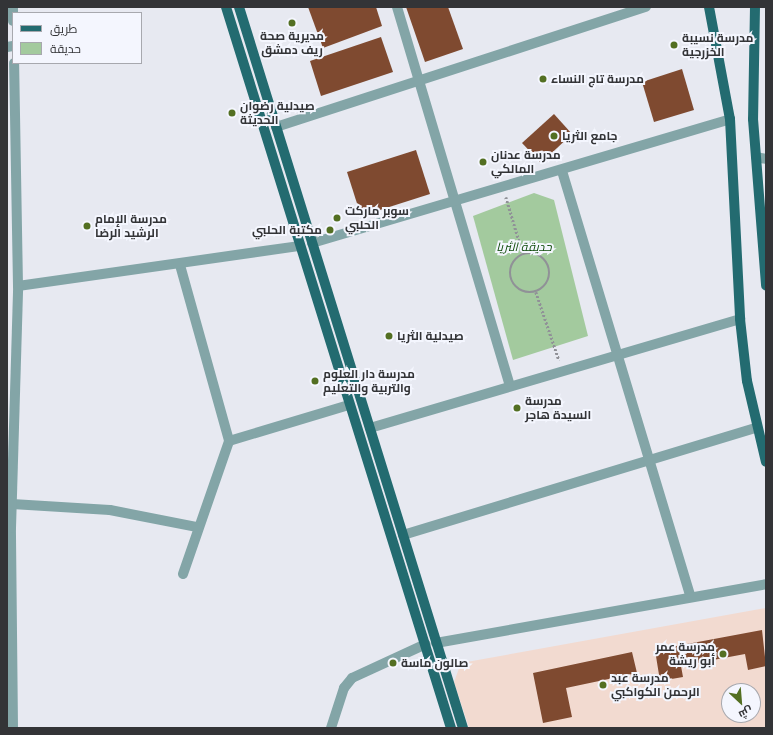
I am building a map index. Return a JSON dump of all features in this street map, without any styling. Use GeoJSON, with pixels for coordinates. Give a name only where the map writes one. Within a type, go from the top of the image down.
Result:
{"type":"FeatureCollection","features":[{"type":"Feature","properties":{"kind":"main road"},"geometry":{"type":"LineString","coordinates":[[226,7],[451,728]]}},
{"type":"Feature","properties":{"kind":"main road"},"geometry":{"type":"LineString","coordinates":[[239,7],[463,728]]}},
{"type":"Feature","properties":{"kind":"main road"},"geometry":{"type":"LineString","coordinates":[[710,7],[730,120],[740,319],[756,428],[766,462]]}},
{"type":"Feature","properties":{"kind":"main road"},"geometry":{"type":"LineString","coordinates":[[755,7],[766,285]]}},
{"type":"Feature","properties":{"kind":"main road"},"geometry":{"type":"LineString","coordinates":[[756,428],[766,423]]}},
{"type":"Feature","properties":{"kind":"street"},"geometry":{"type":"LineString","coordinates":[[397,7],[510,386]]}},
{"type":"Feature","properties":{"kind":"street"},"geometry":{"type":"LineString","coordinates":[[276,127],[419,84],[646,7]]}},
{"type":"Feature","properties":{"kind":"street"},"geometry":{"type":"LineString","coordinates":[[13,728],[9,528],[12,504],[10,480],[12,363],[18,286],[11,137],[14,64]]}},
{"type":"Feature","properties":{"kind":"street"},"geometry":{"type":"LineString","coordinates":[[312,243],[455,203],[730,120]]}},
{"type":"Feature","properties":{"kind":"street"},"geometry":{"type":"LineString","coordinates":[[562,171],[614,354],[649,461],[690,596]]}},
{"type":"Feature","properties":{"kind":"street"},"geometry":{"type":"LineString","coordinates":[[18,286],[300,246]]}},
{"type":"Feature","properties":{"kind":"street"},"geometry":{"type":"LineString","coordinates":[[180,264],[229,441],[197,527],[183,574]]}},
{"type":"Feature","properties":{"kind":"street"},"geometry":{"type":"LineString","coordinates":[[370,428],[614,354],[740,319]]}},
{"type":"Feature","properties":{"kind":"street"},"geometry":{"type":"LineString","coordinates":[[229,441],[349,405]]}},
{"type":"Feature","properties":{"kind":"street"},"geometry":{"type":"LineString","coordinates":[[403,535],[756,428]]}},
{"type":"Feature","properties":{"kind":"street"},"geometry":{"type":"LineString","coordinates":[[12,504],[110,510],[197,527]]}},
{"type":"Feature","properties":{"kind":"street"},"geometry":{"type":"LineString","coordinates":[[436,642],[690,596],[766,584]]}},
{"type":"Feature","properties":{"kind":"street"},"geometry":{"type":"LineString","coordinates":[[331,728],[344,688],[352,678],[426,644]]}},
{"type":"Feature","properties":{"kind":"path"},"geometry":{"type":"LineString","coordinates":[[504,188],[523,254]]}},
{"type":"Feature","properties":{"kind":"path"},"geometry":{"type":"LineString","coordinates":[[523,254],[538,255],[548,265],[548,282],[536,292],[519,290],[511,279],[512,266],[523,254]]}},
{"type":"Feature","properties":{"kind":"path"},"geometry":{"type":"LineString","coordinates":[[536,292],[562,370]]}},
{"type":"Feature","properties":{"kind":"shaded area"},"geometry":{"type":"Polygon","coordinates":[[[766,608],[766,728],[469,728],[454,682],[461,663],[766,608]]]}},
{"type":"Feature","properties":{"kind":"green space","name":"حديقة الثريا"},"geometry":{"type":"Polygon","coordinates":[[[534,193],[554,200],[588,336],[513,360],[473,216],[534,193]]]}},
{"type":"Feature","properties":{"kind":"building"},"geometry":{"type":"Polygon","coordinates":[[[308,7],[376,7],[382,26],[323,48],[308,7]]]}},
{"type":"Feature","properties":{"kind":"building"},"geometry":{"type":"Polygon","coordinates":[[[406,7],[448,7],[463,49],[425,62],[406,7]]]}},
{"type":"Feature","properties":{"kind":"building"},"geometry":{"type":"Polygon","coordinates":[[[381,37],[393,72],[321,96],[310,61],[381,37]]]}},
{"type":"Feature","properties":{"kind":"building"},"geometry":{"type":"Polygon","coordinates":[[[682,69],[694,110],[654,122],[642,82],[682,69]]]}},
{"type":"Feature","properties":{"kind":"building"},"geometry":{"type":"Polygon","coordinates":[[[554,114],[572,134],[541,163],[522,143],[554,114]]]}},
{"type":"Feature","properties":{"kind":"building"},"geometry":{"type":"Polygon","coordinates":[[[416,150],[430,194],[361,216],[347,172],[416,150]]]}},
{"type":"Feature","properties":{"kind":"building"},"geometry":{"type":"Polygon","coordinates":[[[762,630],[766,666],[748,670],[745,654],[681,666],[683,677],[660,681],[655,650],[762,630]]]}},
{"type":"Feature","properties":{"kind":"building"},"geometry":{"type":"Polygon","coordinates":[[[632,652],[637,673],[566,688],[572,717],[543,723],[533,673],[632,652]]]}},
{"type":"Feature","properties":{"kind":"place","name":"مديرية صحة ريف دمشق"},"geometry":{"type":"Point","coordinates":[292,23]}},
{"type":"Feature","properties":{"kind":"place","name":"مدرسة نسيبة الخزرجية"},"geometry":{"type":"Point","coordinates":[674,45]}},
{"type":"Feature","properties":{"kind":"place","name":"مدرسة تاج النساء"},"geometry":{"type":"Point","coordinates":[543,79]}},
{"type":"Feature","properties":{"kind":"place","name":"صيدلية رضوان الحديثة"},"geometry":{"type":"Point","coordinates":[232,113]}},
{"type":"Feature","properties":{"kind":"place","name":"جامع الثريا"},"geometry":{"type":"Point","coordinates":[554,136]}},
{"type":"Feature","properties":{"kind":"place","name":"مدرسة عدنان المالكي"},"geometry":{"type":"Point","coordinates":[483,162]}},
{"type":"Feature","properties":{"kind":"place","name":"سوبر ماركت الحلبي"},"geometry":{"type":"Point","coordinates":[337,218]}},
{"type":"Feature","properties":{"kind":"place","name":"مدرسة الإمام الرشيد الرضا"},"geometry":{"type":"Point","coordinates":[87,226]}},
{"type":"Feature","properties":{"kind":"place","name":"مكتبة الحلبي"},"geometry":{"type":"Point","coordinates":[330,230]}},
{"type":"Feature","properties":{"kind":"place","name":"صيدلية الثريا"},"geometry":{"type":"Point","coordinates":[389,336]}},
{"type":"Feature","properties":{"kind":"place","name":"مدرسة دار العلوم والتربية والتعليم"},"geometry":{"type":"Point","coordinates":[315,381]}},
{"type":"Feature","properties":{"kind":"place","name":"مدرسة السيدة هاجر"},"geometry":{"type":"Point","coordinates":[517,408]}},
{"type":"Feature","properties":{"kind":"place","name":"مدرسة عمر أبو ريشة"},"geometry":{"type":"Point","coordinates":[723,654]}},
{"type":"Feature","properties":{"kind":"place","name":"صالون ماسة"},"geometry":{"type":"Point","coordinates":[393,663]}},
{"type":"Feature","properties":{"kind":"place","name":"مدرسة عبد الرحمن الكواكبي"},"geometry":{"type":"Point","coordinates":[603,685]}}]}
